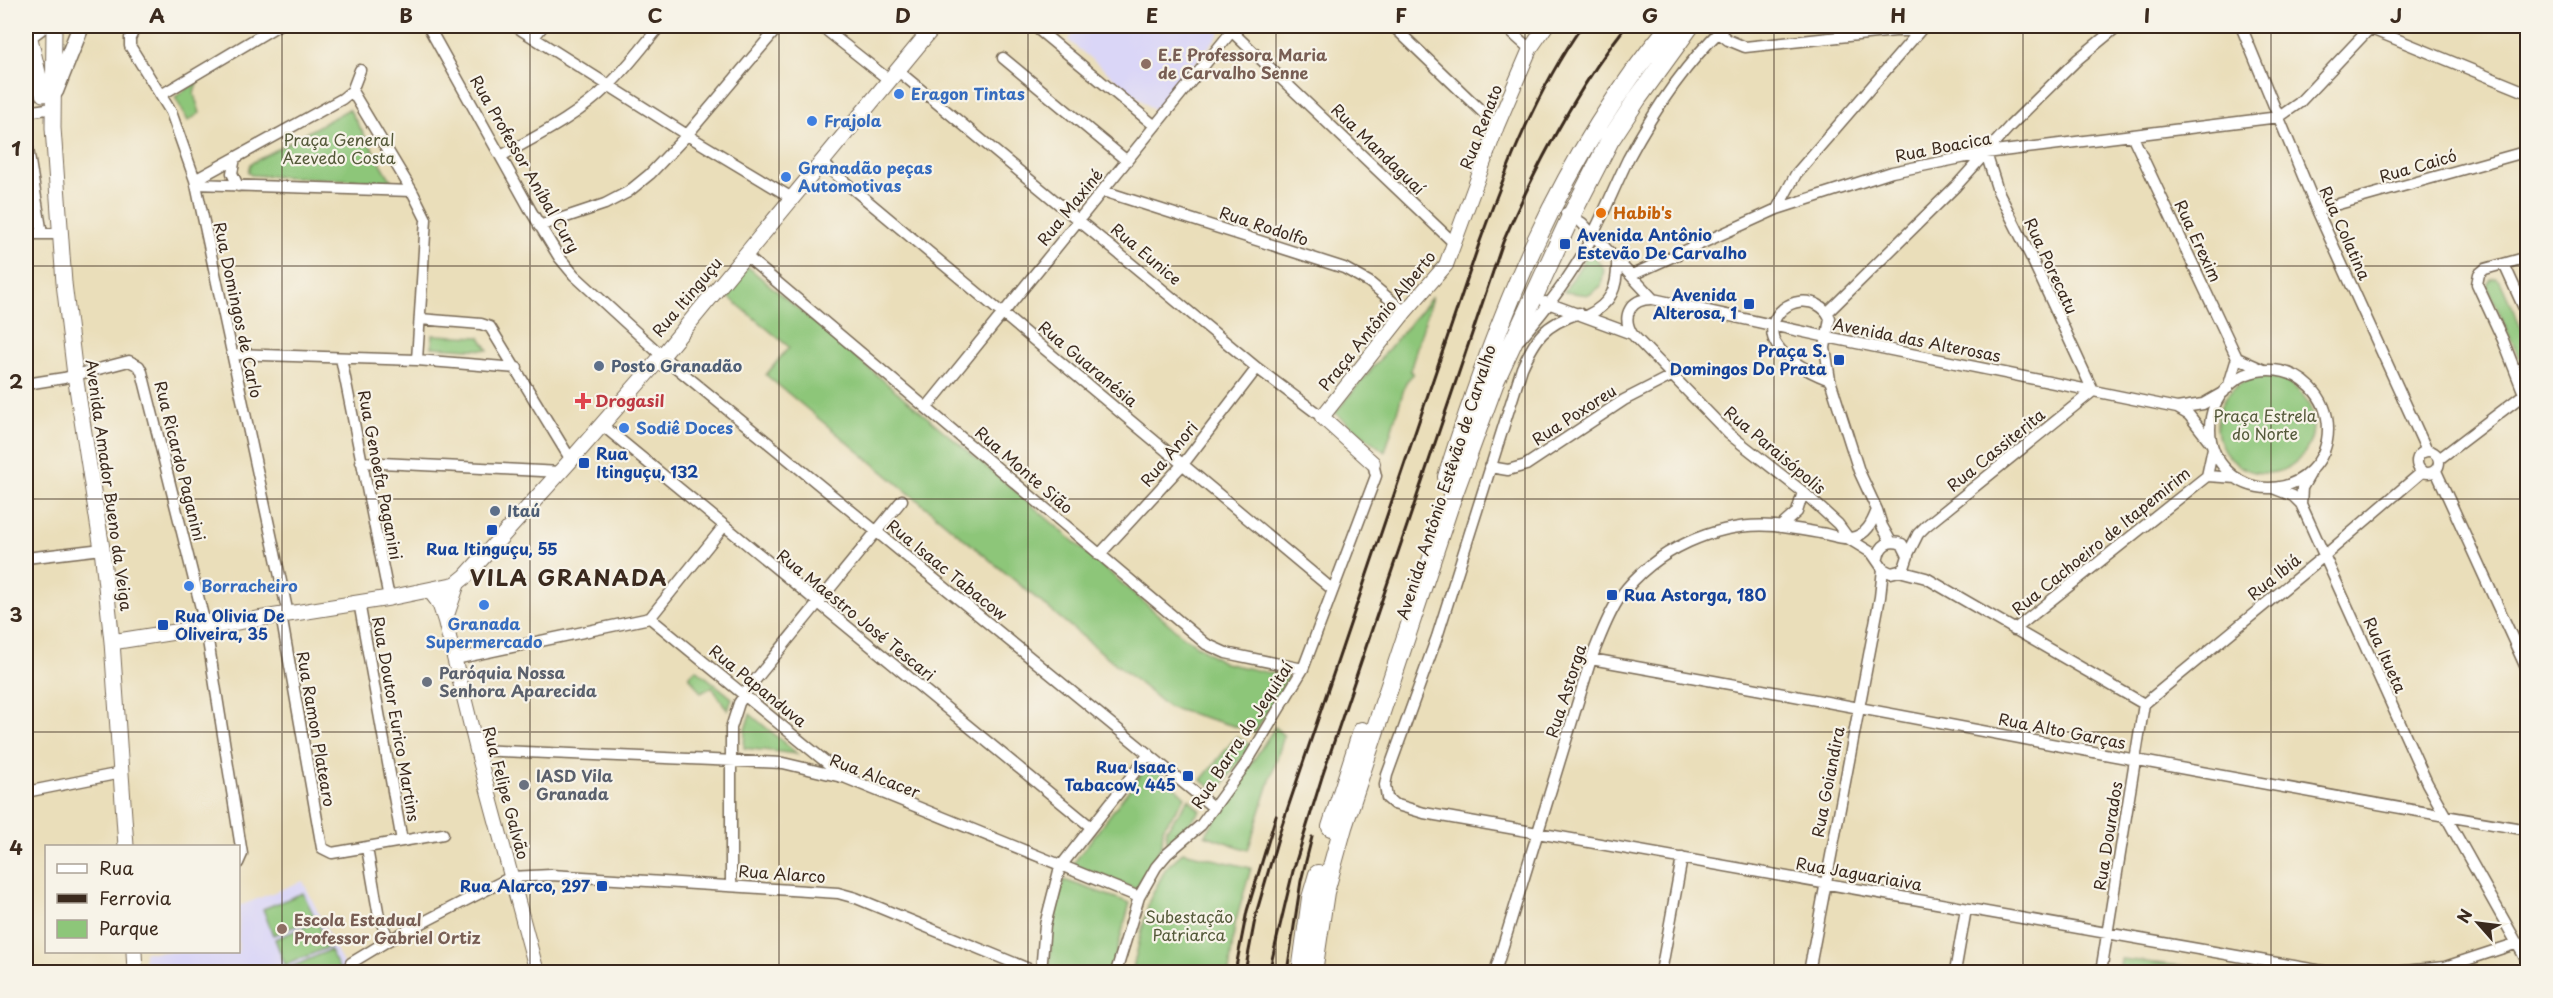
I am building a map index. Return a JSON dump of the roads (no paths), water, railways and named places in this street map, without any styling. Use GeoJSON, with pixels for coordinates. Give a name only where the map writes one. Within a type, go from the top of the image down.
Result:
{"type":"FeatureCollection","features":[{"type":"Feature","properties":{"kind":"highway","name":"Avenida Antônio Estêvão de Carvalho"},"geometry":{"type":"LineString","coordinates":[[1301,972],[1311,898],[1340,795],[1488,354],[1508,301],[1553,205],[1616,97],[1641,60],[1671,26]]}},
{"type":"Feature","properties":{"kind":"highway","name":"Avenida Antônio Estêvão de Carvalho"},"geometry":{"type":"LineString","coordinates":[[1313,972],[1325,892],[1343,827],[1477,425],[1508,353],[1542,301],[1571,216],[1610,140],[1690,26]]}},
{"type":"Feature","properties":{"kind":"highway"},"geometry":{"type":"LineString","coordinates":[[1537,238],[1527,284],[1542,301]]}},
{"type":"Feature","properties":{"kind":"main road","name":"Avenida Amador Bueno da Veiga"},"geometry":{"type":"LineString","coordinates":[[52,128],[47,109],[54,26]]}},
{"type":"Feature","properties":{"kind":"main road"},"geometry":{"type":"LineString","coordinates":[[26,76],[49,90],[81,26]]}},
{"type":"Feature","properties":{"kind":"main road","name":"Rua Itinguçu"},"geometry":{"type":"LineString","coordinates":[[458,583],[566,466],[662,356],[934,26]]}},
{"type":"Feature","properties":{"kind":"main road","name":"Avenida Amador Bueno da Veiga"},"geometry":{"type":"LineString","coordinates":[[30,30],[49,90],[59,234],[75,375],[102,549],[112,642],[126,845]]}},
{"type":"Feature","properties":{"kind":"main road"},"geometry":{"type":"LineString","coordinates":[[112,642],[359,602],[389,598],[434,597],[458,583]]}},
{"type":"Feature","properties":{"kind":"main road"},"geometry":{"type":"LineString","coordinates":[[134,953],[135,972]]}},
{"type":"Feature","properties":{"kind":"street","name":"Rua Domingos de Carlo"},"geometry":{"type":"LineString","coordinates":[[136,26],[130,38],[130,46],[178,127],[196,182],[233,354],[284,615]]}},
{"type":"Feature","properties":{"kind":"street"},"geometry":{"type":"LineString","coordinates":[[161,95],[277,26]]}},
{"type":"Feature","properties":{"kind":"street","name":"Rua Professor Aníbal Cury"},"geometry":{"type":"LineString","coordinates":[[428,26],[559,257],[574,274],[662,356]]}},
{"type":"Feature","properties":{"kind":"street"},"geometry":{"type":"LineString","coordinates":[[515,26],[687,135],[792,198]]}},
{"type":"Feature","properties":{"kind":"street"},"geometry":{"type":"LineString","coordinates":[[534,37],[543,26]]}},
{"type":"Feature","properties":{"kind":"street"},"geometry":{"type":"LineString","coordinates":[[501,156],[563,122],[610,85],[660,26]]}},
{"type":"Feature","properties":{"kind":"street"},"geometry":{"type":"LineString","coordinates":[[540,226],[605,204],[628,192],[650,174],[687,135],[779,26]]}},
{"type":"Feature","properties":{"kind":"street","name":"Rua Eunice"},"geometry":{"type":"LineString","coordinates":[[821,26],[893,75],[1079,220],[1257,368],[1322,417],[1373,463]]}},
{"type":"Feature","properties":{"kind":"street"},"geometry":{"type":"LineString","coordinates":[[1034,26],[1155,126]]}},
{"type":"Feature","properties":{"kind":"street"},"geometry":{"type":"LineString","coordinates":[[1393,26],[1497,126]]}},
{"type":"Feature","properties":{"kind":"street"},"geometry":{"type":"LineString","coordinates":[[1504,26],[1530,49]]}},
{"type":"Feature","properties":{"kind":"street","name":"Rua Renato"},"geometry":{"type":"LineString","coordinates":[[1455,244],[1497,126],[1530,49],[1546,26]]}},
{"type":"Feature","properties":{"kind":"street"},"geometry":{"type":"LineString","coordinates":[[1828,312],[2078,59],[2118,26]]}},
{"type":"Feature","properties":{"kind":"street","name":"Rua Colatina"},"geometry":{"type":"LineString","coordinates":[[2241,26],[2318,210],[2427,451]]}},
{"type":"Feature","properties":{"kind":"street"},"geometry":{"type":"LineString","coordinates":[[2279,117],[2299,103],[2368,26],[2528,93]]}},
{"type":"Feature","properties":{"kind":"street","name":"Rua Maxiné"},"geometry":{"type":"LineString","coordinates":[[927,407],[1155,126],[1232,27]]}},
{"type":"Feature","properties":{"kind":"street","name":"Rua Mandaguaí"},"geometry":{"type":"LineString","coordinates":[[1232,27],[1455,244]]}},
{"type":"Feature","properties":{"kind":"street"},"geometry":{"type":"LineString","coordinates":[[1721,29],[1728,40],[1745,47],[1922,28]]}},
{"type":"Feature","properties":{"kind":"street"},"geometry":{"type":"LineString","coordinates":[[1777,209],[1796,174],[1922,28]]}},
{"type":"Feature","properties":{"kind":"street","name":"Avenida Antônio Estêvão de Carvalho"},"geometry":{"type":"LineString","coordinates":[[1542,301],[1592,234],[1628,160],[1656,110],[1721,29]]}},
{"type":"Feature","properties":{"kind":"street"},"geometry":{"type":"LineString","coordinates":[[1003,58],[1126,161]]}},
{"type":"Feature","properties":{"kind":"street"},"geometry":{"type":"LineString","coordinates":[[196,182],[352,91],[360,70]]}},
{"type":"Feature","properties":{"kind":"street"},"geometry":{"type":"LineString","coordinates":[[352,91],[424,212],[426,224],[417,360]]}},
{"type":"Feature","properties":{"kind":"street"},"geometry":{"type":"LineString","coordinates":[[26,112],[47,109]]}},
{"type":"Feature","properties":{"kind":"street","name":"Rua Boacica"},"geometry":{"type":"LineString","coordinates":[[1632,275],[1777,209],[1892,172],[1986,153],[2279,117]]}},
{"type":"Feature","properties":{"kind":"street","name":"Rua Erexim"},"geometry":{"type":"LineString","coordinates":[[2133,136],[2237,358]]}},
{"type":"Feature","properties":{"kind":"street"},"geometry":{"type":"LineString","coordinates":[[26,137],[42,234]]}},
{"type":"Feature","properties":{"kind":"street","name":"Rua Caicó"},"geometry":{"type":"LineString","coordinates":[[2318,210],[2528,151]]}},
{"type":"Feature","properties":{"kind":"street","name":"Rua Porecatu"},"geometry":{"type":"LineString","coordinates":[[1986,153],[1998,191],[2093,391]]}},
{"type":"Feature","properties":{"kind":"street"},"geometry":{"type":"LineString","coordinates":[[235,158],[232,173],[238,186]]}},
{"type":"Feature","properties":{"kind":"street","name":"Rua Guaranésia"},"geometry":{"type":"LineString","coordinates":[[821,162],[1184,463],[1333,590]]}},
{"type":"Feature","properties":{"kind":"street"},"geometry":{"type":"LineString","coordinates":[[196,182],[238,186],[412,191]]}},
{"type":"Feature","properties":{"kind":"street","name":"Rua Rodolfo"},"geometry":{"type":"LineString","coordinates":[[1103,190],[1344,268],[1369,282],[1405,312]]}},
{"type":"Feature","properties":{"kind":"street"},"geometry":{"type":"LineString","coordinates":[[1553,205],[1571,216],[1592,234],[1653,299]]}},
{"type":"Feature","properties":{"kind":"street"},"geometry":{"type":"LineString","coordinates":[[26,234],[59,234]]}},
{"type":"Feature","properties":{"kind":"street","name":"Praça Antônio Alberto"},"geometry":{"type":"LineString","coordinates":[[1322,417],[1405,312],[1441,273],[1455,244]]}},
{"type":"Feature","properties":{"kind":"street","name":"Rua Monte Sião"},"geometry":{"type":"LineString","coordinates":[[745,255],[1206,644],[1226,653],[1303,669]]}},
{"type":"Feature","properties":{"kind":"street"},"geometry":{"type":"LineString","coordinates":[[2528,257],[2485,269],[2480,274],[2477,284],[2503,340],[2525,400],[2439,459],[2436,471],[2528,672]]}},
{"type":"Feature","properties":{"kind":"street"},"geometry":{"type":"LineString","coordinates":[[1490,468],[1522,369],[1533,343],[1552,324],[1599,310],[1611,294],[1617,274],[1617,260]]}},
{"type":"Feature","properties":{"kind":"street"},"geometry":{"type":"LineString","coordinates":[[2504,264],[2528,317]]}},
{"type":"Feature","properties":{"kind":"street"},"geometry":{"type":"LineString","coordinates":[[1632,334],[1626,317],[1629,309],[1644,298],[1653,299]]}},
{"type":"Feature","properties":{"kind":"street","name":"Avenida das Alterosas"},"geometry":{"type":"LineString","coordinates":[[1653,299],[2176,408],[2189,415],[2213,446]]}},
{"type":"Feature","properties":{"kind":"street"},"geometry":{"type":"LineString","coordinates":[[1830,380],[1801,368],[1789,358],[1774,337],[1773,325],[1779,315],[1795,302],[1806,300],[1814,302],[1822,305],[1828,312],[1830,326],[1825,348],[1830,380],[1859,471],[1882,526],[1894,542]]}},
{"type":"Feature","properties":{"kind":"street"},"geometry":{"type":"LineString","coordinates":[[1542,301],[1632,334]]}},
{"type":"Feature","properties":{"kind":"street"},"geometry":{"type":"LineString","coordinates":[[362,462],[566,466],[517,368],[490,327],[481,324],[420,319]]}},
{"type":"Feature","properties":{"kind":"street","name":"Rua Paraisópolis"},"geometry":{"type":"LineString","coordinates":[[1632,334],[1729,434],[1803,492],[1838,524],[1849,539],[1878,558]]}},
{"type":"Feature","properties":{"kind":"street"},"geometry":{"type":"LineString","coordinates":[[233,354],[417,360],[517,368]]}},
{"type":"Feature","properties":{"kind":"street","name":"Rua Isaac Tabacow"},"geometry":{"type":"LineString","coordinates":[[662,356],[1214,808]]}},
{"type":"Feature","properties":{"kind":"street","name":"Rua Genoefa Paganini"},"geometry":{"type":"LineString","coordinates":[[341,358],[389,598]]}},
{"type":"Feature","properties":{"kind":"street"},"geometry":{"type":"LineString","coordinates":[[2237,358],[2266,370],[2296,376],[2312,388],[2322,404],[2328,423],[2326,442],[2302,488],[2301,504],[2293,496],[2273,488],[2252,485],[2237,478],[2221,463],[2213,446],[2212,416],[2226,390],[2237,358]]}},
{"type":"Feature","properties":{"kind":"street","name":"Rua Ricardo Paganini"},"geometry":{"type":"LineString","coordinates":[[26,384],[75,375],[129,361],[139,366],[142,372],[206,628],[242,854],[240,858]]}},
{"type":"Feature","properties":{"kind":"street","name":"Rua Anori"},"geometry":{"type":"LineString","coordinates":[[1099,555],[1184,463],[1257,368]]}},
{"type":"Feature","properties":{"kind":"street"},"geometry":{"type":"LineString","coordinates":[[2226,390],[2240,378],[2266,370]]}},
{"type":"Feature","properties":{"kind":"street","name":"Rua Poxoreu"},"geometry":{"type":"LineString","coordinates":[[1490,468],[1508,470],[1526,465],[1624,400],[1673,375]]}},
{"type":"Feature","properties":{"kind":"street","name":"Avenida das Alterosas"},"geometry":{"type":"LineString","coordinates":[[2176,408],[2203,404],[2226,390]]}},
{"type":"Feature","properties":{"kind":"street","name":"Rua Cassiterita"},"geometry":{"type":"LineString","coordinates":[[1894,542],[1918,534],[2093,391]]}},
{"type":"Feature","properties":{"kind":"street","name":"Rua Maestro José Tescari"},"geometry":{"type":"LineString","coordinates":[[602,425],[1091,827]]}},
{"type":"Feature","properties":{"kind":"street","name":"Rua Cachoeiro de Itapemirim"},"geometry":{"type":"LineString","coordinates":[[2014,630],[2207,476],[2213,446]]}},
{"type":"Feature","properties":{"kind":"street"},"geometry":{"type":"LineString","coordinates":[[2436,471],[2429,474],[2422,472],[2417,466],[2417,458],[2422,452],[2433,451],[2439,459]]}},
{"type":"Feature","properties":{"kind":"street","name":"Rua Barra do Jequitaí"},"geometry":{"type":"LineString","coordinates":[[1116,972],[1139,897],[1162,859],[1196,831],[1214,808],[1245,765],[1303,669],[1376,476],[1373,463]]}},
{"type":"Feature","properties":{"kind":"street"},"geometry":{"type":"LineString","coordinates":[[2273,488],[2298,480],[2314,466]]}},
{"type":"Feature","properties":{"kind":"street","name":"Rua Jaguariaiva"},"geometry":{"type":"LineString","coordinates":[[1490,468],[1437,637],[1387,776],[1385,785],[1387,798],[1394,804],[1424,813],[2283,966],[2328,972]]}},
{"type":"Feature","properties":{"kind":"street","name":"Rua Ibiá"},"geometry":{"type":"LineString","coordinates":[[2144,704],[2422,472]]}},
{"type":"Feature","properties":{"kind":"street","name":"Rua Cachoeiro de Itapemirim"},"geometry":{"type":"LineString","coordinates":[[2207,476],[2237,478]]}},
{"type":"Feature","properties":{"kind":"street"},"geometry":{"type":"LineString","coordinates":[[1780,527],[1797,512],[1803,492]]}},
{"type":"Feature","properties":{"kind":"street"},"geometry":{"type":"LineString","coordinates":[[731,886],[730,728],[744,693],[902,500]]}},
{"type":"Feature","properties":{"kind":"street","name":"Rua Itueta"},"geometry":{"type":"LineString","coordinates":[[2301,504],[2427,783],[2528,963]]}},
{"type":"Feature","properties":{"kind":"street"},"geometry":{"type":"LineString","coordinates":[[1849,539],[1872,524],[1877,510]]}},
{"type":"Feature","properties":{"kind":"street"},"geometry":{"type":"LineString","coordinates":[[455,659],[650,618],[724,526]]}},
{"type":"Feature","properties":{"kind":"street","name":"Rua Astorga"},"geometry":{"type":"LineString","coordinates":[[1495,972],[1591,659],[1611,612],[1634,580],[1674,549],[1726,529],[1750,526],[1780,527],[1849,539]]}},
{"type":"Feature","properties":{"kind":"street","name":"Rua Cassiterita"},"geometry":{"type":"LineString","coordinates":[[1908,555],[1918,534]]}},
{"type":"Feature","properties":{"kind":"street"},"geometry":{"type":"LineString","coordinates":[[1926,578],[1902,544],[1894,542],[1884,544],[1879,550],[1878,558],[1883,569],[1926,578],[2144,704]]}},
{"type":"Feature","properties":{"kind":"street"},"geometry":{"type":"LineString","coordinates":[[26,558],[102,549]]}},
{"type":"Feature","properties":{"kind":"street"},"geometry":{"type":"LineString","coordinates":[[1898,572],[1904,568],[1908,555]]}},
{"type":"Feature","properties":{"kind":"street","name":"Rua Goiandira"},"geometry":{"type":"LineString","coordinates":[[1809,972],[1880,597],[1883,569]]}},
{"type":"Feature","properties":{"kind":"street","name":"Rua Goiandira"},"geometry":{"type":"LineString","coordinates":[[1880,597],[1898,572]]}},
{"type":"Feature","properties":{"kind":"street"},"geometry":{"type":"LineString","coordinates":[[445,621],[458,583]]}},
{"type":"Feature","properties":{"kind":"street","name":"Rua Felipe Galvão"},"geometry":{"type":"LineString","coordinates":[[434,597],[445,621],[537,972]]}},
{"type":"Feature","properties":{"kind":"street","name":"Rua Doutor Eurico Martins"},"geometry":{"type":"LineString","coordinates":[[359,602],[402,841]]}},
{"type":"Feature","properties":{"kind":"street","name":"Rua Ramon Platearo"},"geometry":{"type":"LineString","coordinates":[[284,615],[322,848],[332,853],[367,848]]}},
{"type":"Feature","properties":{"kind":"street","name":"Rua Papanduva"},"geometry":{"type":"LineString","coordinates":[[650,618],[846,778]]}},
{"type":"Feature","properties":{"kind":"street","name":"Rua Alto Garças"},"geometry":{"type":"LineString","coordinates":[[1591,659],[2528,830]]}},
{"type":"Feature","properties":{"kind":"street","name":"Rua Dourados"},"geometry":{"type":"LineString","coordinates":[[2101,972],[2144,704]]}},
{"type":"Feature","properties":{"kind":"street","name":"Rua Alcacer"},"geometry":{"type":"LineString","coordinates":[[477,750],[783,763],[846,778],[1060,867],[1139,897]]}},
{"type":"Feature","properties":{"kind":"street"},"geometry":{"type":"LineString","coordinates":[[1041,972],[1045,925],[1060,867],[1149,754]]}},
{"type":"Feature","properties":{"kind":"street"},"geometry":{"type":"LineString","coordinates":[[26,792],[121,773]]}},
{"type":"Feature","properties":{"kind":"street"},"geometry":{"type":"LineString","coordinates":[[389,940],[379,917],[367,848],[443,834]]}},
{"type":"Feature","properties":{"kind":"street"},"geometry":{"type":"LineString","coordinates":[[1662,972],[1682,858]]}},
{"type":"Feature","properties":{"kind":"street","name":"Rua Alarco"},"geometry":{"type":"LineString","coordinates":[[511,877],[551,875],[828,892],[856,898],[1036,972]]}},
{"type":"Feature","properties":{"kind":"street"},"geometry":{"type":"LineString","coordinates":[[351,963],[389,940],[511,877]]}},
{"type":"Feature","properties":{"kind":"street"},"geometry":{"type":"LineString","coordinates":[[1955,972],[1966,909]]}},
{"type":"Feature","properties":{"kind":"street"},"geometry":{"type":"LineString","coordinates":[[2395,972],[2445,967],[2518,943]]}},
{"type":"Feature","properties":{"kind":"street"},"geometry":{"type":"LineString","coordinates":[[2264,972],[2283,966]]}},
{"type":"Feature","properties":{"kind":"railway"},"geometry":{"type":"LineString","coordinates":[[1245,972],[1256,914],[1280,831],[1479,244],[1523,131],[1550,77],[1582,26]]}},
{"type":"Feature","properties":{"kind":"railway"},"geometry":{"type":"LineString","coordinates":[[1269,972],[1293,871],[1322,777],[1503,242],[1529,185],[1573,103],[1626,26]]}},
{"type":"Feature","properties":{"kind":"railway"},"geometry":{"type":"LineString","coordinates":[[1235,972],[1247,911],[1276,816]]}},
{"type":"Feature","properties":{"kind":"railway"},"geometry":{"type":"LineString","coordinates":[[1287,972],[1301,881],[1312,837]]}},
{"type":"Feature","properties":{"kind":"place","name":"E.E Professora Maria de Carvalho Senne"},"geometry":{"type":"Point","coordinates":[1146,64]}},
{"type":"Feature","properties":{"kind":"place","name":"Eragon Tintas"},"geometry":{"type":"Point","coordinates":[899,94]}},
{"type":"Feature","properties":{"kind":"place","name":"Frajola"},"geometry":{"type":"Point","coordinates":[812,121]}},
{"type":"Feature","properties":{"kind":"place","name":"Granadão peças Automotivas"},"geometry":{"type":"Point","coordinates":[786,177]}},
{"type":"Feature","properties":{"kind":"place","name":"Habib's"},"geometry":{"type":"Point","coordinates":[1601,213]}},
{"type":"Feature","properties":{"kind":"place","name":"Avenida Antônio Estevão De Carvalho"},"geometry":{"type":"Point","coordinates":[1565,244]}},
{"type":"Feature","properties":{"kind":"place","name":"Avenida Alterosa, 1"},"geometry":{"type":"Point","coordinates":[1749,304]}},
{"type":"Feature","properties":{"kind":"place","name":"Praça S. Domingos Do Prata"},"geometry":{"type":"Point","coordinates":[1839,360]}},
{"type":"Feature","properties":{"kind":"place","name":"Posto Granadão"},"geometry":{"type":"Point","coordinates":[599,366]}},
{"type":"Feature","properties":{"kind":"place","name":"Drogasil"},"geometry":{"type":"Point","coordinates":[583,401]}},
{"type":"Feature","properties":{"kind":"place","name":"Sodiê Doces"},"geometry":{"type":"Point","coordinates":[624,428]}},
{"type":"Feature","properties":{"kind":"place","name":"Rua Itinguçu, 132"},"geometry":{"type":"Point","coordinates":[584,463]}},
{"type":"Feature","properties":{"kind":"place","name":"Itaú"},"geometry":{"type":"Point","coordinates":[495,511]}},
{"type":"Feature","properties":{"kind":"place","name":"Rua Itinguçu, 55"},"geometry":{"type":"Point","coordinates":[492,530]}},
{"type":"Feature","properties":{"kind":"place","name":"Borracheiro"},"geometry":{"type":"Point","coordinates":[189,586]}},
{"type":"Feature","properties":{"kind":"place","name":"Rua Astorga, 180"},"geometry":{"type":"Point","coordinates":[1612,595]}},
{"type":"Feature","properties":{"kind":"place","name":"Granada Supermercado"},"geometry":{"type":"Point","coordinates":[484,605]}},
{"type":"Feature","properties":{"kind":"place","name":"Rua Olivia De Oliveira, 35"},"geometry":{"type":"Point","coordinates":[163,625]}},
{"type":"Feature","properties":{"kind":"place","name":"Paróquia Nossa Senhora Aparecida"},"geometry":{"type":"Point","coordinates":[427,682]}},
{"type":"Feature","properties":{"kind":"place","name":"Rua Isaac Tabacow, 445"},"geometry":{"type":"Point","coordinates":[1188,776]}},
{"type":"Feature","properties":{"kind":"place","name":"IASD Vila Granada"},"geometry":{"type":"Point","coordinates":[524,785]}},
{"type":"Feature","properties":{"kind":"place","name":"Rua Alarco, 297"},"geometry":{"type":"Point","coordinates":[602,886]}},
{"type":"Feature","properties":{"kind":"place","name":"Escola Estadual Professor Gabriel Ortiz"},"geometry":{"type":"Point","coordinates":[282,929]}},
{"type":"Feature","properties":{"kind":"district","name":"VILA GRANADA"},"geometry":{"type":"Point","coordinates":[569,578]}},
{"type":"Feature","properties":{"kind":"park label","name":"Praça General Azevedo Costa"},"geometry":{"type":"Point","coordinates":[339,149]}},
{"type":"Feature","properties":{"kind":"park label","name":"Praça Estrela do Norte"},"geometry":{"type":"Point","coordinates":[2265,425]}},
{"type":"Feature","properties":{"kind":"park label","name":"Subestação Patriarca"},"geometry":{"type":"Point","coordinates":[1189,926]}}]}
